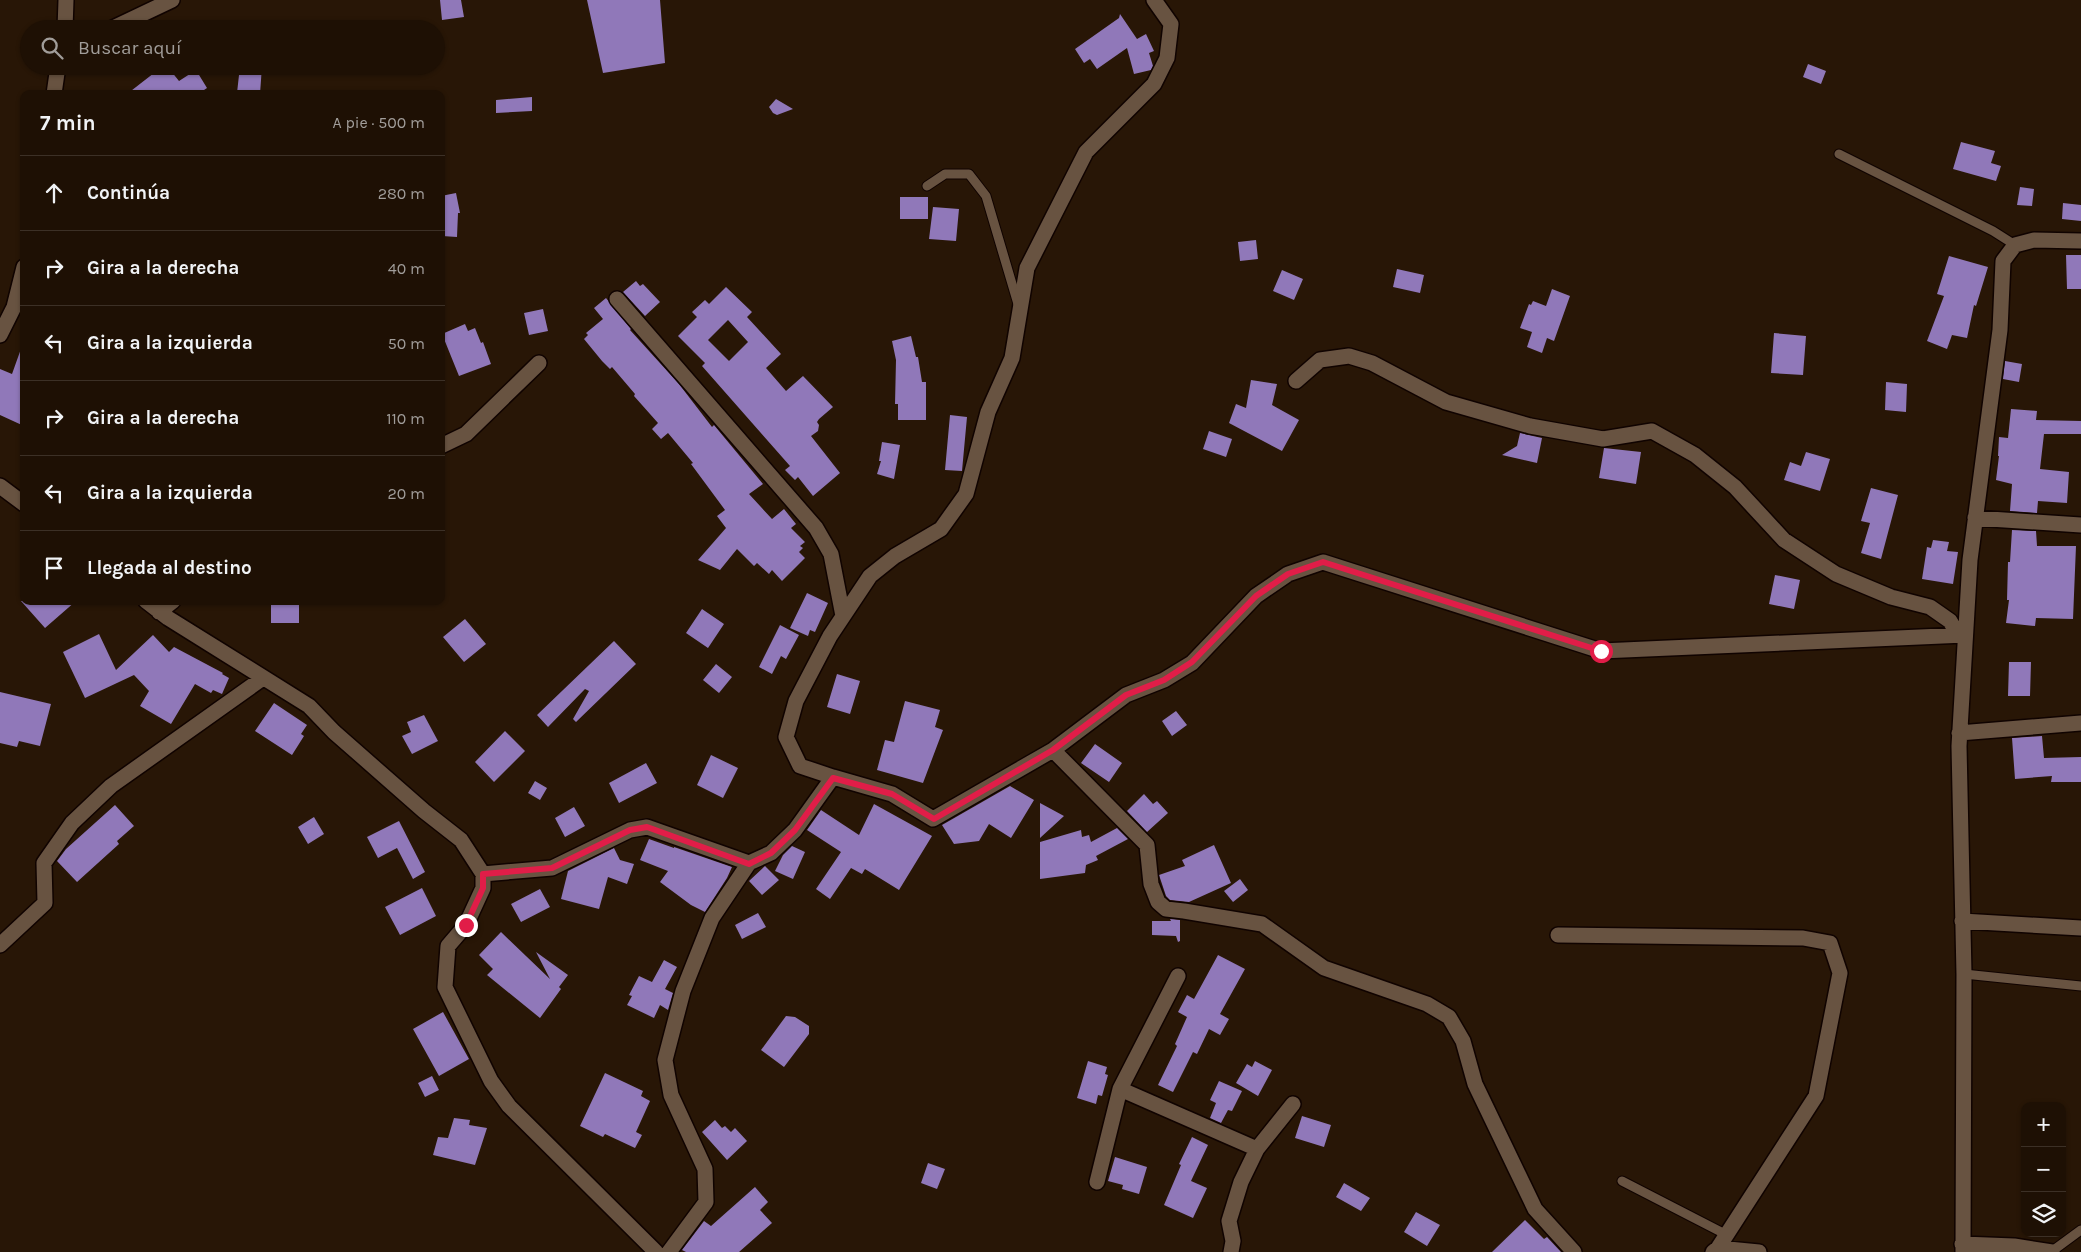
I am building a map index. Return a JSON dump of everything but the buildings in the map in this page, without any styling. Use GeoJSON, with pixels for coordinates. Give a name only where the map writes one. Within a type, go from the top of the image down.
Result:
{"type":"FeatureCollection","features":[{"type":"Feature","properties":{"kind":"street"},"geometry":{"type":"LineString","coordinates":[[66,0],[66,20]]}},
{"type":"Feature","properties":{"kind":"street"},"geometry":{"type":"LineString","coordinates":[[130,20],[172,0]]}},
{"type":"Feature","properties":{"kind":"street"},"geometry":{"type":"LineString","coordinates":[[1154,0],[1171,24],[1168,58],[1154,84],[1086,152],[1027,268],[1012,358],[988,412],[966,494],[941,528],[895,556],[870,576],[830,636],[796,701],[786,737],[800,766],[833,778],[892,794],[934,819],[1053,750],[1126,695],[1164,680],[1192,662],[1256,596],[1288,574],[1323,562],[1601,651],[1962,635]]}},
{"type":"Feature","properties":{"kind":"street"},"geometry":{"type":"LineString","coordinates":[[55,90],[57,75]]}},
{"type":"Feature","properties":{"kind":"street"},"geometry":{"type":"LineString","coordinates":[[2052,1252],[2014,1246],[1963,1248],[1964,974],[1959,733],[1962,635],[1975,518],[2000,330],[2003,261],[2015,245],[2034,240],[2081,240]]}},
{"type":"Feature","properties":{"kind":"street"},"geometry":{"type":"LineString","coordinates":[[0,335],[14,307],[20,283]]}},
{"type":"Feature","properties":{"kind":"street"},"geometry":{"type":"LineString","coordinates":[[617,299],[816,528],[831,554],[843,616]]}},
{"type":"Feature","properties":{"kind":"street"},"geometry":{"type":"LineString","coordinates":[[1296,381],[1320,360],[1349,356],[1372,363],[1446,402],[1530,426],[1603,439],[1652,431],[1695,455],[1735,487],[1784,540],[1836,574],[1891,596],[1930,608],[1950,621],[1962,635]]}},
{"type":"Feature","properties":{"kind":"street"},"geometry":{"type":"LineString","coordinates":[[445,444],[466,434],[539,363]]}},
{"type":"Feature","properties":{"kind":"street"},"geometry":{"type":"LineString","coordinates":[[0,486],[20,501]]}},
{"type":"Feature","properties":{"kind":"street"},"geometry":{"type":"LineString","coordinates":[[1975,518],[2081,525]]}},
{"type":"Feature","properties":{"kind":"street"},"geometry":{"type":"LineString","coordinates":[[151,605],[308,706],[334,732],[417,805],[461,840],[483,874],[483,888],[466,925],[448,946],[445,987],[491,1081],[509,1106],[656,1252]]}},
{"type":"Feature","properties":{"kind":"street"},"geometry":{"type":"LineString","coordinates":[[159,612],[168,605]]}},
{"type":"Feature","properties":{"kind":"street"},"geometry":{"type":"LineString","coordinates":[[0,945],[45,904],[44,863],[72,823],[111,786],[263,678]]}},
{"type":"Feature","properties":{"kind":"street"},"geometry":{"type":"LineString","coordinates":[[1959,733],[2081,723]]}},
{"type":"Feature","properties":{"kind":"street"},"geometry":{"type":"LineString","coordinates":[[1053,750],[1146,845],[1152,884],[1158,902],[1166,909],[1262,924],[1324,968],[1427,1004],[1449,1017],[1462,1041],[1474,1084],[1536,1209],[1574,1252]]}},
{"type":"Feature","properties":{"kind":"street"},"geometry":{"type":"LineString","coordinates":[[669,1252],[706,1202],[705,1169],[671,1095],[665,1060],[683,991],[712,918],[749,864],[771,853],[795,830],[833,778]]}},
{"type":"Feature","properties":{"kind":"street"},"geometry":{"type":"LineString","coordinates":[[483,874],[552,868],[630,830],[647,827],[749,864]]}},
{"type":"Feature","properties":{"kind":"street"},"geometry":{"type":"LineString","coordinates":[[1962,921],[2081,928]]}},
{"type":"Feature","properties":{"kind":"street"},"geometry":{"type":"LineString","coordinates":[[1558,935],[1803,938],[1830,943],[1840,973],[1816,1096],[1727,1235],[1715,1250]]}},
{"type":"Feature","properties":{"kind":"street"},"geometry":{"type":"LineString","coordinates":[[1097,1182],[1120,1088],[1178,976]]}},
{"type":"Feature","properties":{"kind":"street"},"geometry":{"type":"LineString","coordinates":[[1120,1088],[1257,1149]]}},
{"type":"Feature","properties":{"kind":"street"},"geometry":{"type":"LineString","coordinates":[[1232,1252],[1233,1241],[1229,1221],[1241,1182],[1257,1149],[1293,1104]]}},
{"type":"Feature","properties":{"kind":"street"},"geometry":{"type":"LineString","coordinates":[[1715,1250],[1759,1252]]}},
{"type":"Feature","properties":{"kind":"lane"},"geometry":{"type":"LineString","coordinates":[[1840,154],[1992,231],[2015,245]]}},
{"type":"Feature","properties":{"kind":"lane"},"geometry":{"type":"LineString","coordinates":[[928,186],[944,174],[969,174],[986,196],[1020,309]]}},
{"type":"Feature","properties":{"kind":"lane"},"geometry":{"type":"LineString","coordinates":[[1964,974],[2081,986]]}},
{"type":"Feature","properties":{"kind":"lane"},"geometry":{"type":"LineString","coordinates":[[1622,1181],[1727,1235]]}},
{"type":"Feature","properties":{"kind":"lane"},"geometry":{"type":"LineString","coordinates":[[2052,1252],[2081,1230]]}},
{"type":"Feature","properties":{"kind":"route"},"geometry":{"type":"LineString","coordinates":[[466,925],[483,888],[483,874],[552,868],[630,830],[647,827],[749,864],[771,853],[795,830],[833,778],[892,794],[934,819],[1053,750],[1126,695],[1164,680],[1192,662],[1256,596],[1288,574],[1323,562],[1601,651]]}}]}
